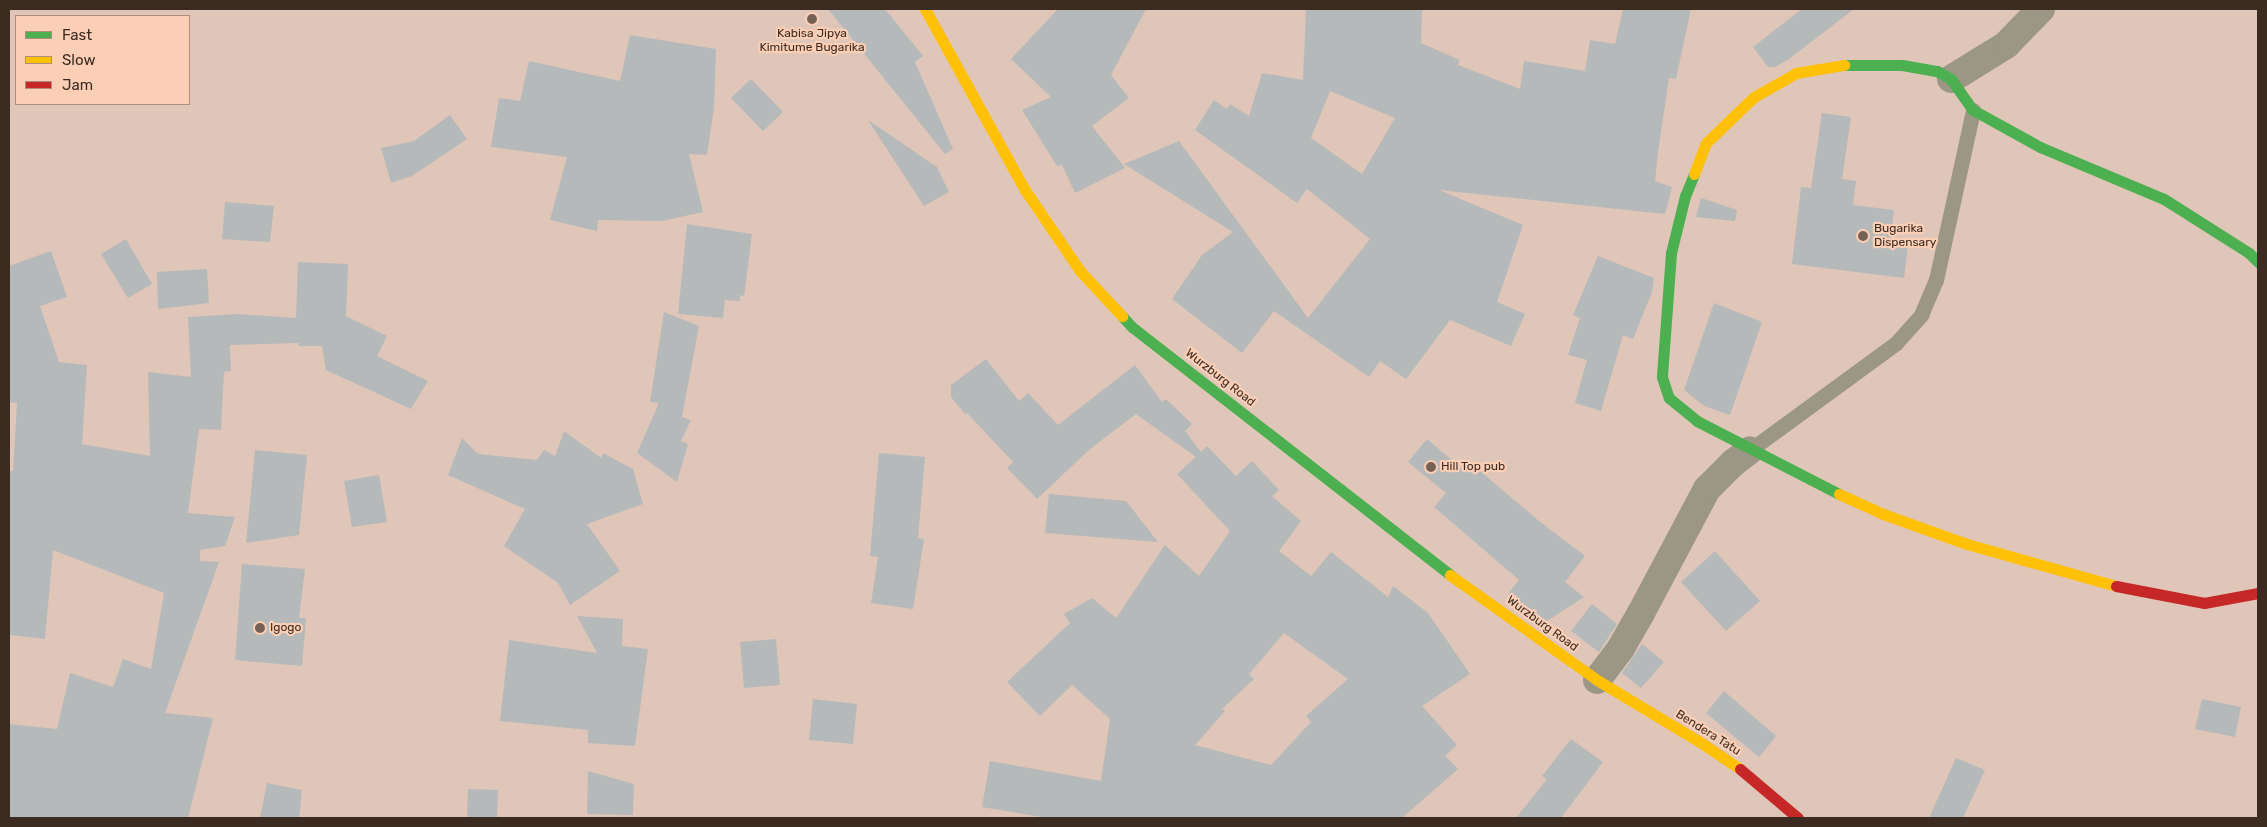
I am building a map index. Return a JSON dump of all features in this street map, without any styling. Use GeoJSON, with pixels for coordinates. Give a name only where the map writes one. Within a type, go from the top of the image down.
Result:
{"type":"FeatureCollection","features":[{"type":"Feature","properties":{"kind":"street","name":"Wurzburg Road"},"geometry":{"type":"LineString","coordinates":[[925,9],[1025,190],[1080,271],[1132,328],[1421,554],[1597,680]]}},
{"type":"Feature","properties":{"kind":"street"},"geometry":{"type":"LineString","coordinates":[[1952,79],[2006,45],[2041,9]]}},
{"type":"Feature","properties":{"kind":"street"},"geometry":{"type":"LineString","coordinates":[[2258,262],[2249,253],[2164,199],[2040,147],[1973,110],[1952,79],[1937,71],[1902,65],[1853,64],[1796,73],[1754,97],[1706,143],[1685,196],[1671,253],[1662,377],[1669,398],[1697,421],[1816,484],[1883,514],[1968,544],[2123,588],[2204,603],[2258,593]]}},
{"type":"Feature","properties":{"kind":"street"},"geometry":{"type":"LineString","coordinates":[[1597,680],[1621,648],[1707,489],[1733,463],[1750,450]]}},
{"type":"Feature","properties":{"kind":"street","name":"Bendera Tatu"},"geometry":{"type":"LineString","coordinates":[[1597,680],[1703,744],[1755,780],[1798,818]]}},
{"type":"Feature","properties":{"kind":"lane"},"geometry":{"type":"LineString","coordinates":[[1750,450],[1896,343],[1921,315],[1936,280],[1973,110]]}},
{"type":"Feature","properties":{"kind":"building"},"geometry":{"type":"Polygon","coordinates":[[[828,9],[885,9],[923,56],[915,62],[953,149],[945,154],[828,9]]]}},
{"type":"Feature","properties":{"kind":"building"},"geometry":{"type":"Polygon","coordinates":[[[1058,9],[1146,9],[1111,75],[1129,98],[1092,126],[1125,168],[1075,193],[1062,165],[1057,166],[1022,110],[1051,97],[1011,59],[1058,9]]]}},
{"type":"Feature","properties":{"kind":"building"},"geometry":{"type":"Polygon","coordinates":[[[1306,9],[1422,9],[1421,43],[1460,60],[1458,65],[1520,89],[1524,61],[1585,71],[1590,40],[1615,44],[1623,9],[1691,9],[1676,79],[1669,78],[1658,152],[1655,181],[1672,187],[1665,214],[1439,190],[1523,225],[1497,302],[1525,314],[1511,346],[1450,320],[1406,379],[1380,361],[1369,377],[1274,311],[1242,353],[1172,299],[1202,255],[1233,232],[1124,164],[1179,141],[1308,318],[1370,239],[1307,189],[1297,203],[1195,130],[1214,100],[1227,109],[1230,104],[1249,116],[1262,73],[1303,80],[1306,9]],[[1330,91],[1311,138],[1362,174],[1395,118],[1330,91]]]}},
{"type":"Feature","properties":{"kind":"building"},"geometry":{"type":"Polygon","coordinates":[[[1802,9],[1854,9],[1789,59],[1775,67],[1768,67],[1753,47],[1802,9]]]}},
{"type":"Feature","properties":{"kind":"building"},"geometry":{"type":"Polygon","coordinates":[[[630,35],[716,49],[714,108],[707,155],[689,154],[703,212],[662,221],[598,220],[597,231],[550,220],[567,157],[491,147],[499,98],[520,101],[529,61],[620,81],[630,35]]]}},
{"type":"Feature","properties":{"kind":"building"},"geometry":{"type":"Polygon","coordinates":[[[751,79],[783,112],[763,131],[731,98],[751,79]]]}},
{"type":"Feature","properties":{"kind":"building"},"geometry":{"type":"Polygon","coordinates":[[[1822,113],[1851,117],[1842,179],[1856,181],[1853,205],[1894,210],[1890,243],[1908,245],[1904,278],[1792,264],[1801,187],[1811,188],[1822,113]]]}},
{"type":"Feature","properties":{"kind":"building"},"geometry":{"type":"Polygon","coordinates":[[[450,115],[467,139],[412,176],[391,183],[381,148],[414,141],[450,115]]]}},
{"type":"Feature","properties":{"kind":"building"},"geometry":{"type":"Polygon","coordinates":[[[868,120],[937,167],[949,192],[924,206],[868,120]]]}},
{"type":"Feature","properties":{"kind":"building"},"geometry":{"type":"Polygon","coordinates":[[[1701,198],[1737,210],[1735,221],[1696,217],[1701,198]]]}},
{"type":"Feature","properties":{"kind":"building"},"geometry":{"type":"Polygon","coordinates":[[[225,202],[274,206],[270,242],[222,239],[225,202]]]}},
{"type":"Feature","properties":{"kind":"building"},"geometry":{"type":"Polygon","coordinates":[[[687,224],[752,234],[744,296],[740,295],[740,301],[725,300],[723,318],[678,314],[687,224]]]}},
{"type":"Feature","properties":{"kind":"building"},"geometry":{"type":"Polygon","coordinates":[[[126,239],[152,284],[128,298],[101,254],[126,239]]]}},
{"type":"Feature","properties":{"kind":"building"},"geometry":{"type":"Polygon","coordinates":[[[51,251],[67,297],[40,306],[59,362],[87,365],[82,444],[150,456],[148,372],[191,377],[188,317],[238,314],[296,318],[298,262],[348,264],[346,316],[387,336],[377,356],[428,381],[411,409],[326,370],[322,346],[298,346],[299,343],[230,345],[231,371],[224,372],[221,430],[199,429],[188,513],[235,517],[225,546],[200,550],[200,561],[219,562],[165,713],[213,718],[188,818],[9,818],[9,724],[57,729],[70,673],[113,687],[123,659],[151,669],[164,593],[53,550],[45,639],[9,635],[9,471],[13,471],[17,403],[9,402],[9,266],[51,251]]]}},
{"type":"Feature","properties":{"kind":"building"},"geometry":{"type":"Polygon","coordinates":[[[1598,256],[1654,278],[1652,292],[1633,339],[1623,335],[1601,411],[1575,403],[1587,360],[1568,355],[1580,318],[1573,315],[1598,256]]]}},
{"type":"Feature","properties":{"kind":"building"},"geometry":{"type":"Polygon","coordinates":[[[207,269],[209,303],[158,309],[157,272],[207,269]]]}},
{"type":"Feature","properties":{"kind":"building"},"geometry":{"type":"Polygon","coordinates":[[[1714,303],[1762,322],[1730,415],[1704,406],[1684,390],[1714,303]]]}},
{"type":"Feature","properties":{"kind":"building"},"geometry":{"type":"Polygon","coordinates":[[[664,312],[699,326],[682,417],[691,420],[681,441],[688,444],[677,482],[637,453],[659,403],[650,402],[664,312]]]}},
{"type":"Feature","properties":{"kind":"building"},"geometry":{"type":"Polygon","coordinates":[[[986,359],[1019,401],[1028,393],[1058,425],[1135,365],[1162,402],[1166,399],[1192,424],[1185,431],[1201,452],[1207,446],[1236,476],[1252,461],[1279,490],[1272,496],[1301,521],[1279,551],[1311,576],[1331,552],[1388,597],[1393,586],[1428,613],[1470,674],[1422,706],[1457,745],[1445,756],[1458,769],[1402,818],[1048,818],[982,807],[990,761],[1101,781],[1110,719],[1072,685],[1040,716],[1007,682],[1070,623],[1064,614],[1092,598],[1116,618],[1165,545],[1199,576],[1230,531],[1177,474],[1196,457],[1136,414],[1090,449],[1037,499],[1007,468],[1013,462],[967,413],[965,414],[951,397],[951,385],[986,359]],[[1284,633],[1249,674],[1254,679],[1222,709],[1225,711],[1195,745],[1271,765],[1311,722],[1306,716],[1348,679],[1284,633]]]}},
{"type":"Feature","properties":{"kind":"building"},"geometry":{"type":"Polygon","coordinates":[[[564,431],[601,458],[603,453],[633,469],[643,504],[587,524],[620,571],[570,605],[558,583],[504,546],[525,509],[448,475],[462,438],[478,454],[537,460],[544,450],[555,456],[564,431]]]}},
{"type":"Feature","properties":{"kind":"building"},"geometry":{"type":"Polygon","coordinates":[[[1427,439],[1465,471],[1472,464],[1539,521],[1585,556],[1565,582],[1584,597],[1544,623],[1508,594],[1519,580],[1434,507],[1446,493],[1408,462],[1427,439]]]}},
{"type":"Feature","properties":{"kind":"building"},"geometry":{"type":"Polygon","coordinates":[[[255,450],[307,455],[299,535],[246,543],[255,450]]]}},
{"type":"Feature","properties":{"kind":"building"},"geometry":{"type":"Polygon","coordinates":[[[879,453],[925,457],[918,538],[924,539],[913,609],[871,603],[878,557],[870,556],[879,453]]]}},
{"type":"Feature","properties":{"kind":"building"},"geometry":{"type":"Polygon","coordinates":[[[379,475],[387,522],[352,527],[344,481],[379,475]]]}},
{"type":"Feature","properties":{"kind":"building"},"geometry":{"type":"Polygon","coordinates":[[[1049,494],[1126,501],[1158,542],[1045,533],[1049,494]]]}},
{"type":"Feature","properties":{"kind":"building"},"geometry":{"type":"Polygon","coordinates":[[[1715,551],[1760,601],[1726,631],[1681,582],[1715,551]]]}},
{"type":"Feature","properties":{"kind":"building"},"geometry":{"type":"Polygon","coordinates":[[[242,564],[305,569],[299,618],[306,618],[302,666],[235,660],[242,564]]]}},
{"type":"Feature","properties":{"kind":"building"},"geometry":{"type":"Polygon","coordinates":[[[1592,604],[1617,624],[1599,652],[1571,631],[1592,604]]]}},
{"type":"Feature","properties":{"kind":"building"},"geometry":{"type":"Polygon","coordinates":[[[577,616],[623,619],[622,646],[648,649],[635,746],[588,743],[588,730],[500,721],[509,640],[597,653],[577,616]]]}},
{"type":"Feature","properties":{"kind":"building"},"geometry":{"type":"Polygon","coordinates":[[[776,639],[780,685],[744,688],[740,642],[776,639]]]}},
{"type":"Feature","properties":{"kind":"building"},"geometry":{"type":"Polygon","coordinates":[[[1642,644],[1664,662],[1641,688],[1622,673],[1642,644]]]}},
{"type":"Feature","properties":{"kind":"building"},"geometry":{"type":"Polygon","coordinates":[[[1724,691],[1776,736],[1759,757],[1706,713],[1724,691]]]}},
{"type":"Feature","properties":{"kind":"building"},"geometry":{"type":"Polygon","coordinates":[[[813,699],[857,704],[853,744],[809,740],[813,699]]]}},
{"type":"Feature","properties":{"kind":"building"},"geometry":{"type":"Polygon","coordinates":[[[2202,699],[2241,707],[2235,737],[2195,729],[2202,699]]]}},
{"type":"Feature","properties":{"kind":"building"},"geometry":{"type":"Polygon","coordinates":[[[1571,739],[1603,762],[1561,818],[1516,818],[1547,779],[1542,776],[1571,739]]]}},
{"type":"Feature","properties":{"kind":"building"},"geometry":{"type":"Polygon","coordinates":[[[1956,758],[1985,770],[1963,818],[1929,818],[1956,758]]]}},
{"type":"Feature","properties":{"kind":"building"},"geometry":{"type":"Polygon","coordinates":[[[588,771],[634,784],[633,815],[587,814],[588,771]]]}},
{"type":"Feature","properties":{"kind":"building"},"geometry":{"type":"Polygon","coordinates":[[[267,783],[302,790],[299,818],[260,818],[267,783]]]}},
{"type":"Feature","properties":{"kind":"building"},"geometry":{"type":"Polygon","coordinates":[[[468,789],[498,790],[497,818],[467,818],[468,789]]]}},
{"type":"Feature","properties":{"kind":"traffic: fast"},"geometry":{"type":"LineString","coordinates":[[1844,65],[1902,65],[1937,71],[1951,79],[1973,110],[2040,147],[2164,199],[2249,253],[2258,262]]}},
{"type":"Feature","properties":{"kind":"traffic: fast"},"geometry":{"type":"LineString","coordinates":[[1694,174],[1685,196],[1671,253],[1662,377],[1669,398],[1697,421],[1839,494]]}},
{"type":"Feature","properties":{"kind":"traffic: fast"},"geometry":{"type":"LineString","coordinates":[[1122,316],[1132,327],[1450,575]]}},
{"type":"Feature","properties":{"kind":"traffic: slow"},"geometry":{"type":"LineString","coordinates":[[925,9],[1025,190],[1080,271],[1122,316]]}},
{"type":"Feature","properties":{"kind":"traffic: slow"},"geometry":{"type":"LineString","coordinates":[[1694,174],[1706,143],[1754,97],[1796,73],[1844,65]]}},
{"type":"Feature","properties":{"kind":"traffic: slow"},"geometry":{"type":"LineString","coordinates":[[1839,494],[1883,514],[1967,544],[2116,586]]}},
{"type":"Feature","properties":{"kind":"traffic: slow"},"geometry":{"type":"LineString","coordinates":[[1450,575],[1597,680],[1703,744],[1740,769]]}},
{"type":"Feature","properties":{"kind":"traffic: jam"},"geometry":{"type":"LineString","coordinates":[[2116,586],[2204,603],[2258,593]]}},
{"type":"Feature","properties":{"kind":"traffic: jam"},"geometry":{"type":"LineString","coordinates":[[1740,769],[1798,818]]}},
{"type":"Feature","properties":{"kind":"place","name":"Kabisa Jipya Kimitume Bugarika"},"geometry":{"type":"Point","coordinates":[812,19]}},
{"type":"Feature","properties":{"kind":"place","name":"Bugarika Dispensary"},"geometry":{"type":"Point","coordinates":[1863,236]}},
{"type":"Feature","properties":{"kind":"place","name":"Hill Top pub"},"geometry":{"type":"Point","coordinates":[1431,467]}},
{"type":"Feature","properties":{"kind":"place","name":"Igogo"},"geometry":{"type":"Point","coordinates":[260,628]}}]}
